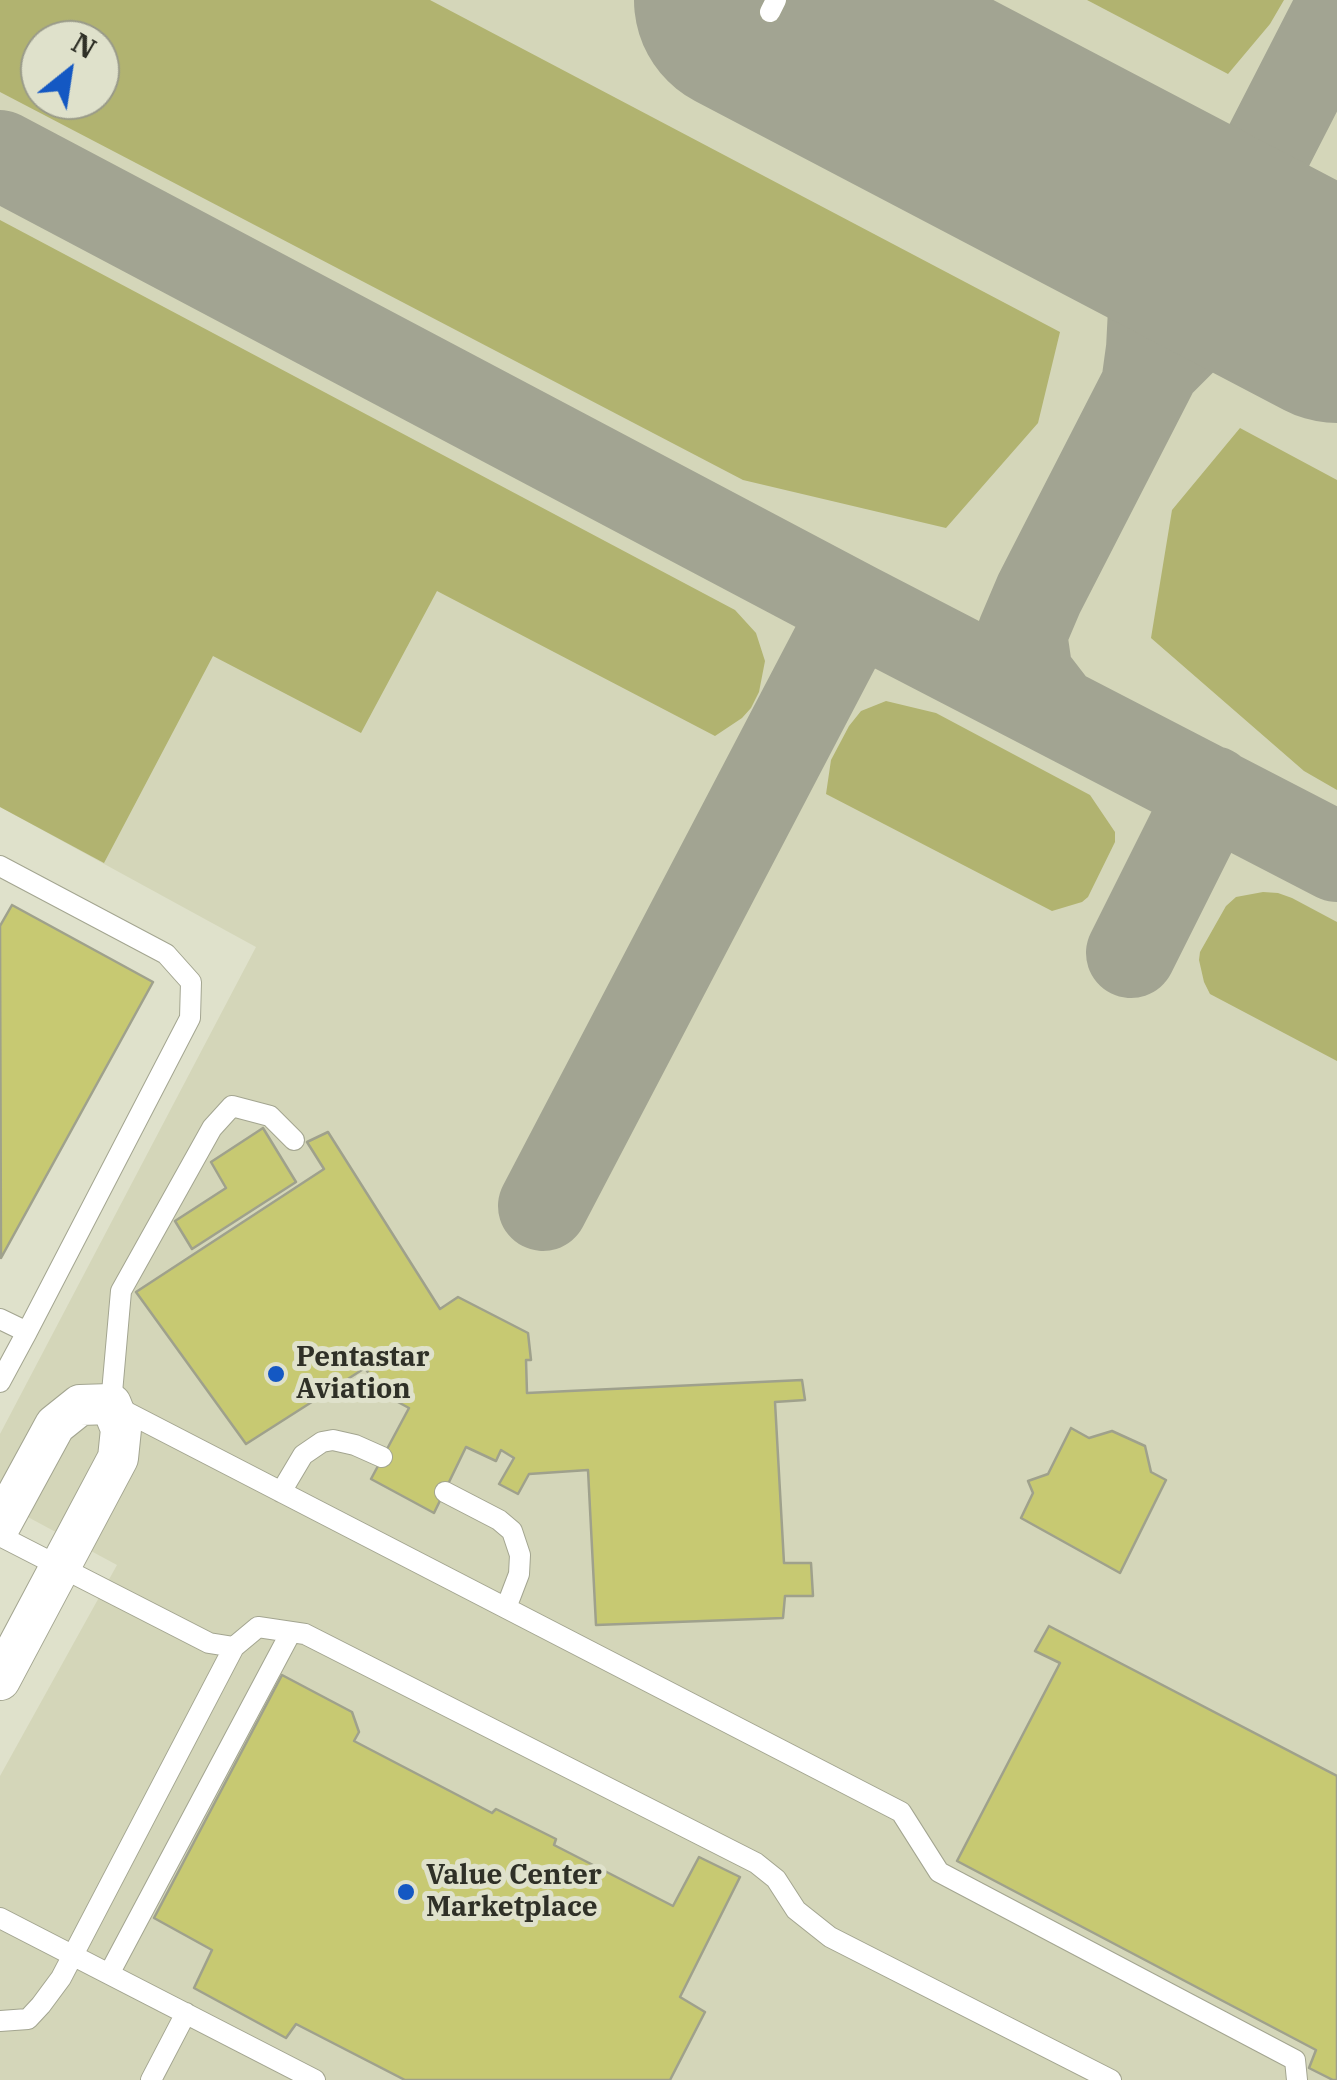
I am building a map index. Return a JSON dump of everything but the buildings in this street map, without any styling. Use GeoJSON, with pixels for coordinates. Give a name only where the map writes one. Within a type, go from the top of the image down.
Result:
{"type":"FeatureCollection","features":[{"type":"Feature","properties":{"kind":"street"},"geometry":{"type":"LineString","coordinates":[[0,1526],[55,1426],[80,1406],[111,1404],[121,1428],[118,1458],[0,1680]]}},
{"type":"Feature","properties":{"kind":"lane"},"geometry":{"type":"LineString","coordinates":[[0,866],[166,954],[192,982],[190,1018],[0,1382]]}},
{"type":"Feature","properties":{"kind":"lane"},"geometry":{"type":"LineString","coordinates":[[294,1140],[270,1116],[232,1106],[212,1128],[121,1291],[111,1404],[901,1812],[939,1872],[1295,2060],[1296,2080]]}},
{"type":"Feature","properties":{"kind":"lane"},"geometry":{"type":"LineString","coordinates":[[0,1319],[27,1332]]}},
{"type":"Feature","properties":{"kind":"lane"},"geometry":{"type":"LineString","coordinates":[[281,1492],[304,1455],[322,1442],[355,1445],[382,1457]]}},
{"type":"Feature","properties":{"kind":"lane"},"geometry":{"type":"LineString","coordinates":[[444,1492],[499,1520],[512,1531],[520,1555],[520,1574],[506,1608]]}},
{"type":"Feature","properties":{"kind":"lane"},"geometry":{"type":"LineString","coordinates":[[0,1536],[210,1643],[234,1646]]}},
{"type":"Feature","properties":{"kind":"lane"},"geometry":{"type":"LineString","coordinates":[[0,2021],[28,2020],[42,2005],[74,1956],[234,1646],[258,1627],[305,1634],[756,1863],[776,1878],[796,1910],[830,1937],[1112,2080]]}},
{"type":"Feature","properties":{"kind":"lane"},"geometry":{"type":"LineString","coordinates":[[109,1974],[292,1632]]}},
{"type":"Feature","properties":{"kind":"lane"},"geometry":{"type":"LineString","coordinates":[[0,1918],[315,2080]]}},
{"type":"Feature","properties":{"kind":"lane"},"geometry":{"type":"LineString","coordinates":[[151,2080],[186,2014]]}},
{"type":"Feature","properties":{"kind":"shaded area"},"geometry":{"type":"Polygon","coordinates":[[[0,0],[1337,0],[1337,2080],[0,2080],[0,1776],[117,1565],[0,1502],[0,1434],[256,947],[0,807],[0,0]]]}},
{"type":"Feature","properties":{"kind":"green space"},"geometry":{"type":"Polygon","coordinates":[[[0,0],[430,0],[1060,332],[1038,423],[946,528],[743,480],[54,120],[120,120],[120,20],[20,20],[20,102],[0,92],[0,0]]]}},
{"type":"Feature","properties":{"kind":"green space"},"geometry":{"type":"Polygon","coordinates":[[[1087,0],[1284,0],[1270,24],[1228,74],[1087,0]]]}},
{"type":"Feature","properties":{"kind":"green space"},"geometry":{"type":"Polygon","coordinates":[[[0,220],[735,610],[756,633],[765,661],[759,692],[751,708],[715,736],[437,591],[361,733],[213,656],[104,863],[0,807],[0,220]]]}},
{"type":"Feature","properties":{"kind":"green space"},"geometry":{"type":"Polygon","coordinates":[[[1240,428],[1337,480],[1337,790],[1304,771],[1151,638],[1172,510],[1240,428]]]}},
{"type":"Feature","properties":{"kind":"green space"},"geometry":{"type":"Polygon","coordinates":[[[886,701],[936,713],[1090,795],[1115,832],[1115,842],[1088,897],[1052,911],[826,794],[831,760],[849,726],[861,711],[886,701]]]}},
{"type":"Feature","properties":{"kind":"green space"},"geometry":{"type":"Polygon","coordinates":[[[1263,892],[1292,898],[1337,922],[1337,1061],[1210,994],[1204,982],[1200,952],[1226,906],[1236,897],[1263,892]]]}},
{"type":"Feature","properties":{"kind":"taxiway"},"geometry":{"type":"LineString","coordinates":[[1055,710],[1028,675],[1022,634],[1337,13]]}},
{"type":"Feature","properties":{"kind":"taxiway"},"geometry":{"type":"LineString","coordinates":[[0,155],[856,608],[1337,857]]}},
{"type":"Feature","properties":{"kind":"taxiway"},"geometry":{"type":"LineString","coordinates":[[1082,175],[1125,220],[1154,291],[1147,378]]}},
{"type":"Feature","properties":{"kind":"taxiway"},"geometry":{"type":"LineString","coordinates":[[1156,366],[1189,333],[1237,314],[1291,308],[1337,314]]}},
{"type":"Feature","properties":{"kind":"taxiway"},"geometry":{"type":"LineString","coordinates":[[543,1206],[856,608]]}},
{"type":"Feature","properties":{"kind":"taxiway"},"geometry":{"type":"LineString","coordinates":[[1131,953],[1212,791]]}},
{"type":"Feature","properties":{"kind":"runway"},"geometry":{"type":"LineString","coordinates":[[748,0],[1337,309]]}},
{"type":"Feature","properties":{"kind":"place","name":"Pentastar Aviation"},"geometry":{"type":"Point","coordinates":[276,1374]}},
{"type":"Feature","properties":{"kind":"place","name":"Value Center Marketplace"},"geometry":{"type":"Point","coordinates":[406,1892]}}]}
